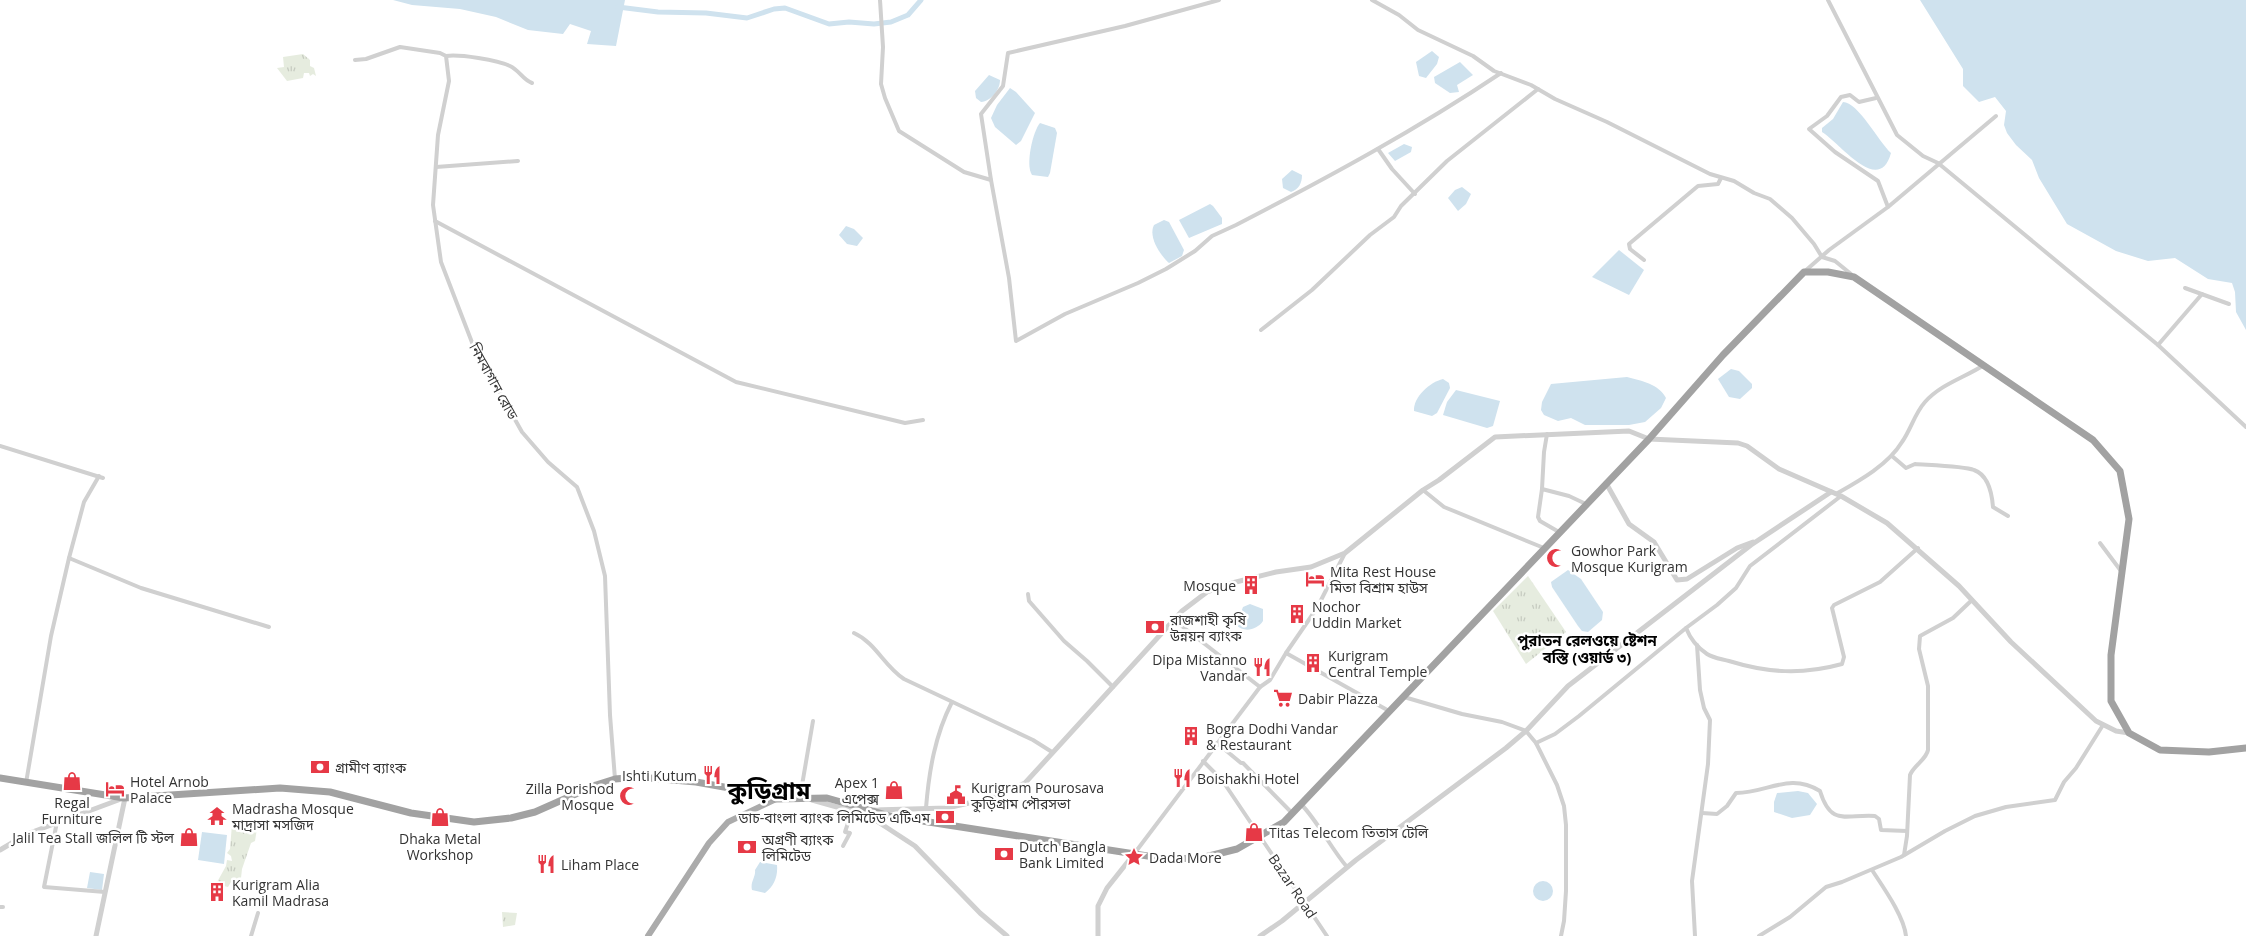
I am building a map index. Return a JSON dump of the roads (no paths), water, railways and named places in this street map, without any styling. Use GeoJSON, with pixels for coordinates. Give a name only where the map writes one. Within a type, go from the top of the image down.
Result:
{"type":"FeatureCollection","features":[{"type":"Feature","properties":{"kind":"highway"},"geometry":{"type":"LineString","coordinates":[[0,778],[125,798],[280,788],[330,792],[411,813],[474,822],[511,818],[535,812],[596,785],[615,779],[638,777],[696,782],[763,794],[776,799],[800,797],[827,798],[899,818],[1167,859],[1201,858],[1237,849],[1284,822],[1649,439],[1723,355],[1804,272],[1828,272],[1854,277],[2093,440],[2120,470],[2129,519],[2111,655],[2111,701],[2129,733],[2160,750],[2209,752],[2246,748]]}},
{"type":"Feature","properties":{"kind":"main road"},"geometry":{"type":"LineString","coordinates":[[648,936],[709,843],[728,822],[776,799]]}},
{"type":"Feature","properties":{"kind":"street"},"geometry":{"type":"LineString","coordinates":[[880,0],[882,29],[881,84],[899,130],[964,172],[991,180]]}},
{"type":"Feature","properties":{"kind":"street"},"geometry":{"type":"LineString","coordinates":[[1218,0],[1125,26],[1008,53],[1003,86],[981,114],[1009,278],[1016,340],[1065,314],[1166,269],[1212,236],[1261,213],[1378,149],[1447,109],[1501,73]]}},
{"type":"Feature","properties":{"kind":"street"},"geometry":{"type":"LineString","coordinates":[[1372,0],[1398,15],[1418,30],[1455,46],[1494,71],[1538,89],[1555,99],[1721,178],[1734,180],[1754,193],[1770,199],[1780,206],[1814,244],[1822,257],[1835,261],[1854,277]]}},
{"type":"Feature","properties":{"kind":"street"},"geometry":{"type":"LineString","coordinates":[[1828,0],[1896,135],[1923,156],[1938,163],[2158,345],[2246,427]]}},
{"type":"Feature","properties":{"kind":"street"},"geometry":{"type":"LineString","coordinates":[[355,60],[366,59],[400,46],[440,53],[446,56],[464,56],[510,66],[532,83]]}},
{"type":"Feature","properties":{"kind":"street","name":"নিমবাগান রোড"},"geometry":{"type":"LineString","coordinates":[[446,56],[449,81],[438,134],[433,205],[441,262],[473,345],[522,432],[548,462],[576,487],[594,531],[606,576],[610,705],[615,779]]}},
{"type":"Feature","properties":{"kind":"street"},"geometry":{"type":"LineString","coordinates":[[1261,330],[1312,290],[1352,251],[1394,217],[1401,206],[1447,161],[1538,89]]}},
{"type":"Feature","properties":{"kind":"street"},"geometry":{"type":"LineString","coordinates":[[1876,98],[1857,102],[1850,95],[1841,97],[1827,116],[1808,130],[1835,152],[1878,182],[1888,206]]}},
{"type":"Feature","properties":{"kind":"street"},"geometry":{"type":"LineString","coordinates":[[1804,272],[1888,206],[1996,116]]}},
{"type":"Feature","properties":{"kind":"street"},"geometry":{"type":"LineString","coordinates":[[1378,149],[1392,169],[1415,194]]}},
{"type":"Feature","properties":{"kind":"street"},"geometry":{"type":"LineString","coordinates":[[436,167],[518,160]]}},
{"type":"Feature","properties":{"kind":"street"},"geometry":{"type":"LineString","coordinates":[[1644,260],[1630,249],[1629,244],[1698,186],[1718,184],[1721,178]]}},
{"type":"Feature","properties":{"kind":"street"},"geometry":{"type":"LineString","coordinates":[[435,220],[736,382],[905,423],[923,420]]}},
{"type":"Feature","properties":{"kind":"street"},"geometry":{"type":"LineString","coordinates":[[2185,288],[2229,304]]}},
{"type":"Feature","properties":{"kind":"street"},"geometry":{"type":"LineString","coordinates":[[2158,345],[2202,294]]}},
{"type":"Feature","properties":{"kind":"street"},"geometry":{"type":"LineString","coordinates":[[1260,936],[1347,867],[1526,731],[1568,686],[1760,539],[1857,482],[1892,456],[1924,403],[1945,385],[1968,376],[1984,365]]}},
{"type":"Feature","properties":{"kind":"street"},"geometry":{"type":"LineString","coordinates":[[871,810],[947,808],[991,798],[1025,783],[1182,610],[1207,592],[1276,572],[1311,567],[1345,553],[1423,490],[1495,438],[1547,434],[1630,431],[1649,439],[1738,443],[1747,446],[1779,469],[1836,494],[1887,523],[1918,548],[2078,706],[2103,725],[2116,731],[2129,733]]}},
{"type":"Feature","properties":{"kind":"street"},"geometry":{"type":"LineString","coordinates":[[1547,434],[1538,517],[1559,532]]}},
{"type":"Feature","properties":{"kind":"street"},"geometry":{"type":"LineString","coordinates":[[0,446],[101,477],[84,502],[68,558],[51,636],[26,783]]}},
{"type":"Feature","properties":{"kind":"street"},"geometry":{"type":"LineString","coordinates":[[1892,456],[1906,468],[1914,464],[1975,470],[1987,483],[1992,493],[1993,507],[2008,516]]}},
{"type":"Feature","properties":{"kind":"street"},"geometry":{"type":"LineString","coordinates":[[1606,483],[1629,524],[1654,542],[1677,580],[1687,579],[1736,548],[1760,539]]}},
{"type":"Feature","properties":{"kind":"street"},"geometry":{"type":"LineString","coordinates":[[1542,489],[1569,496],[1586,504]]}},
{"type":"Feature","properties":{"kind":"street"},"geometry":{"type":"LineString","coordinates":[[1423,490],[1444,507],[1544,548]]}},
{"type":"Feature","properties":{"kind":"street"},"geometry":{"type":"LineString","coordinates":[[1536,742],[1555,734],[1736,588],[1750,566],[1836,494]]}},
{"type":"Feature","properties":{"kind":"street"},"geometry":{"type":"LineString","coordinates":[[2100,542],[2122,573]]}},
{"type":"Feature","properties":{"kind":"street"},"geometry":{"type":"LineString","coordinates":[[1686,628],[1697,645],[1708,655],[1775,672],[1808,671],[1842,664],[1844,657],[1832,608],[1834,605],[1880,582],[1918,548]]}},
{"type":"Feature","properties":{"kind":"street"},"geometry":{"type":"LineString","coordinates":[[1098,936],[1098,906],[1107,888],[1260,688],[1270,680],[1317,608],[1345,553]]}},
{"type":"Feature","properties":{"kind":"street"},"geometry":{"type":"LineString","coordinates":[[68,558],[141,588],[270,627]]}},
{"type":"Feature","properties":{"kind":"street"},"geometry":{"type":"LineString","coordinates":[[1028,594],[1029,601],[1064,641],[1088,661],[1113,687]]}},
{"type":"Feature","properties":{"kind":"street"},"geometry":{"type":"LineString","coordinates":[[1904,855],[1910,775],[1912,769],[1927,755],[1928,750],[1928,686],[1919,649],[1920,636],[1953,618],[1972,600]]}},
{"type":"Feature","properties":{"kind":"street"},"geometry":{"type":"LineString","coordinates":[[1174,620],[1260,688]]}},
{"type":"Feature","properties":{"kind":"street"},"geometry":{"type":"LineString","coordinates":[[854,633],[870,642],[894,673],[1033,740],[1052,752]]}},
{"type":"Feature","properties":{"kind":"street"},"geometry":{"type":"LineString","coordinates":[[1696,936],[1692,880],[1702,813],[1710,720],[1704,708],[1700,690],[1697,645]]}},
{"type":"Feature","properties":{"kind":"street"},"geometry":{"type":"LineString","coordinates":[[1286,653],[1389,711]]}},
{"type":"Feature","properties":{"kind":"street"},"geometry":{"type":"LineString","coordinates":[[1402,697],[1462,714],[1502,722],[1526,731],[1536,742],[1557,785],[1565,816],[1566,891],[1561,936]]}},
{"type":"Feature","properties":{"kind":"street"},"geometry":{"type":"LineString","coordinates":[[926,808],[932,759],[944,717],[952,702]]}},
{"type":"Feature","properties":{"kind":"street"},"geometry":{"type":"LineString","coordinates":[[812,721],[800,797],[869,816],[914,846],[980,913],[1007,936]]}},
{"type":"Feature","properties":{"kind":"street"},"geometry":{"type":"LineString","coordinates":[[1759,936],[1790,917],[1826,887],[1872,870],[1904,855],[1944,831],[1975,816],[2006,807],[2054,800],[2103,725]]}},
{"type":"Feature","properties":{"kind":"street"},"geometry":{"type":"LineString","coordinates":[[1217,743],[1241,763],[1244,763],[1292,813]]}},
{"type":"Feature","properties":{"kind":"street","name":"Bazar Road"},"geometry":{"type":"LineString","coordinates":[[1203,761],[1222,780],[1326,936]]}},
{"type":"Feature","properties":{"kind":"street"},"geometry":{"type":"LineString","coordinates":[[1702,813],[1717,814],[1727,806],[1736,792],[1758,790],[1790,782],[1820,791],[1830,812],[1841,816],[1875,816],[1879,819],[1881,830],[1907,830]]}},
{"type":"Feature","properties":{"kind":"street"},"geometry":{"type":"LineString","coordinates":[[0,850],[27,834],[125,798]]}},
{"type":"Feature","properties":{"kind":"street"},"geometry":{"type":"LineString","coordinates":[[96,936],[125,798]]}},
{"type":"Feature","properties":{"kind":"street"},"geometry":{"type":"LineString","coordinates":[[1300,804],[1314,817],[1332,850],[1347,867]]}},
{"type":"Feature","properties":{"kind":"street"},"geometry":{"type":"LineString","coordinates":[[843,846],[850,833],[845,832],[852,811]]}},
{"type":"Feature","properties":{"kind":"street"},"geometry":{"type":"LineString","coordinates":[[57,822],[44,886],[104,892]]}},
{"type":"Feature","properties":{"kind":"street"},"geometry":{"type":"LineString","coordinates":[[1872,870],[1896,910],[1906,930],[1906,936]]}},
{"type":"Feature","properties":{"kind":"street"},"geometry":{"type":"LineString","coordinates":[[251,936],[258,913]]}},
{"type":"Feature","properties":{"kind":"water"},"geometry":{"type":"Polygon","coordinates":[[[393,0],[625,0],[616,46],[587,44],[591,31],[570,24],[563,34],[528,30],[496,17],[460,9],[412,5],[393,0]]]}},
{"type":"Feature","properties":{"kind":"water"},"geometry":{"type":"Polygon","coordinates":[[[1920,0],[2246,0],[2246,330],[2236,312],[2235,292],[2232,283],[2208,279],[2175,258],[2148,261],[2116,251],[2067,224],[2039,178],[2032,160],[2016,145],[2007,133],[2004,125],[2006,111],[1995,97],[1979,102],[1963,86],[1963,69],[1920,0]]]}},
{"type":"Feature","properties":{"kind":"water"},"geometry":{"type":"Polygon","coordinates":[[[1432,51],[1439,57],[1437,64],[1426,78],[1419,76],[1416,62],[1432,51]]]}},
{"type":"Feature","properties":{"kind":"water"},"geometry":{"type":"Polygon","coordinates":[[[1460,62],[1473,75],[1457,85],[1459,92],[1450,93],[1435,83],[1434,77],[1460,62]]]}},
{"type":"Feature","properties":{"kind":"water"},"geometry":{"type":"Polygon","coordinates":[[[989,75],[1000,80],[1000,84],[997,91],[991,97],[981,102],[976,98],[975,91],[989,75]]]}},
{"type":"Feature","properties":{"kind":"water"},"geometry":{"type":"Polygon","coordinates":[[[1010,88],[1035,113],[1021,141],[1016,145],[995,127],[991,118],[997,105],[1010,88]]]}},
{"type":"Feature","properties":{"kind":"water"},"geometry":{"type":"Polygon","coordinates":[[[1843,102],[1855,108],[1891,153],[1885,165],[1878,170],[1859,163],[1822,132],[1822,128],[1833,119],[1843,102]]]}},
{"type":"Feature","properties":{"kind":"water"},"geometry":{"type":"Polygon","coordinates":[[[1040,123],[1055,128],[1057,133],[1048,177],[1032,175],[1029,164],[1035,133],[1040,123]]]}},
{"type":"Feature","properties":{"kind":"water"},"geometry":{"type":"Polygon","coordinates":[[[1404,144],[1412,147],[1411,152],[1395,161],[1388,153],[1404,144]]]}},
{"type":"Feature","properties":{"kind":"water"},"geometry":{"type":"Polygon","coordinates":[[[1292,170],[1302,175],[1300,185],[1291,192],[1283,188],[1282,179],[1292,170]]]}},
{"type":"Feature","properties":{"kind":"water"},"geometry":{"type":"Polygon","coordinates":[[[1462,187],[1471,194],[1466,204],[1458,211],[1448,198],[1455,190],[1462,187]]]}},
{"type":"Feature","properties":{"kind":"water"},"geometry":{"type":"Polygon","coordinates":[[[1210,204],[1222,218],[1222,224],[1189,238],[1179,220],[1210,204]]]}},
{"type":"Feature","properties":{"kind":"water"},"geometry":{"type":"Polygon","coordinates":[[[1164,220],[1169,222],[1184,250],[1182,256],[1169,263],[1159,251],[1153,235],[1154,225],[1164,220]]]}},
{"type":"Feature","properties":{"kind":"water"},"geometry":{"type":"Polygon","coordinates":[[[846,226],[854,229],[863,238],[857,246],[847,244],[839,235],[846,226]]]}},
{"type":"Feature","properties":{"kind":"water"},"geometry":{"type":"Polygon","coordinates":[[[1619,250],[1644,270],[1629,295],[1592,277],[1619,250]]]}},
{"type":"Feature","properties":{"kind":"water"},"geometry":{"type":"Polygon","coordinates":[[[1731,369],[1739,371],[1752,384],[1752,388],[1740,399],[1729,397],[1718,379],[1731,369]]]}},
{"type":"Feature","properties":{"kind":"water"},"geometry":{"type":"Polygon","coordinates":[[[1627,377],[1655,386],[1666,398],[1661,408],[1645,422],[1629,425],[1585,425],[1571,418],[1558,421],[1544,415],[1541,410],[1542,402],[1551,384],[1627,377]]]}},
{"type":"Feature","properties":{"kind":"water"},"geometry":{"type":"Polygon","coordinates":[[[1443,379],[1449,383],[1450,388],[1437,413],[1432,416],[1414,411],[1416,401],[1423,391],[1433,383],[1443,379]]]}},
{"type":"Feature","properties":{"kind":"water"},"geometry":{"type":"Polygon","coordinates":[[[1456,390],[1500,401],[1493,426],[1487,428],[1443,415],[1447,402],[1456,390]]]}},
{"type":"Feature","properties":{"kind":"water"},"geometry":{"type":"Polygon","coordinates":[[[1568,570],[1581,579],[1603,612],[1602,620],[1588,632],[1582,631],[1578,626],[1552,587],[1551,582],[1568,570]]]}},
{"type":"Feature","properties":{"kind":"water"},"geometry":{"type":"Polygon","coordinates":[[[1250,604],[1263,609],[1263,621],[1257,627],[1246,630],[1236,625],[1243,607],[1250,604]]]}},
{"type":"Feature","properties":{"kind":"water"},"geometry":{"type":"Polygon","coordinates":[[[1798,791],[1808,793],[1817,804],[1810,815],[1792,818],[1774,812],[1774,802],[1777,793],[1798,791]]]}},
{"type":"Feature","properties":{"kind":"water"},"geometry":{"type":"Polygon","coordinates":[[[202,832],[227,835],[224,864],[198,860],[202,832]]]}},
{"type":"Feature","properties":{"kind":"water"},"geometry":{"type":"Polygon","coordinates":[[[760,862],[777,865],[775,881],[765,893],[752,890],[755,870],[760,862]]]}},
{"type":"Feature","properties":{"kind":"water"},"geometry":{"type":"Polygon","coordinates":[[[90,872],[104,874],[102,890],[87,888],[90,872]]]}},
{"type":"Feature","properties":{"kind":"water"},"geometry":{"type":"Polygon","coordinates":[[[1543,881],[1550,884],[1553,891],[1550,898],[1543,901],[1536,898],[1533,891],[1536,884],[1543,881]]]}},
{"type":"Feature","properties":{"kind":"waterway"},"geometry":{"type":"LineString","coordinates":[[618,7],[658,12],[706,13],[747,18],[774,9],[785,8],[829,24],[849,22],[874,24],[891,22],[908,15],[921,0]]}},
{"type":"Feature","properties":{"kind":"place","name":"Gowhor Park Mosque Kurigram"},"geometry":{"type":"Point","coordinates":[1556,558]}},
{"type":"Feature","properties":{"kind":"place","name":"Mita Rest House মিতা বিশ্রাম হাউস"},"geometry":{"type":"Point","coordinates":[1315,579]}},
{"type":"Feature","properties":{"kind":"place","name":"Mosque"},"geometry":{"type":"Point","coordinates":[1251,585]}},
{"type":"Feature","properties":{"kind":"place","name":"Nochor Uddin Market"},"geometry":{"type":"Point","coordinates":[1297,614]}},
{"type":"Feature","properties":{"kind":"place","name":"রাজশাহী কৃষি উন্নয়ন ব্যাংক"},"geometry":{"type":"Point","coordinates":[1155,627]}},
{"type":"Feature","properties":{"kind":"place","name":"Kurigram Central Temple"},"geometry":{"type":"Point","coordinates":[1313,663]}},
{"type":"Feature","properties":{"kind":"place","name":"Dipa Mistanno Vandar"},"geometry":{"type":"Point","coordinates":[1262,667]}},
{"type":"Feature","properties":{"kind":"place","name":"Dabir Plazza"},"geometry":{"type":"Point","coordinates":[1283,698]}},
{"type":"Feature","properties":{"kind":"place","name":"Bogra Dodhi Vandar & Restaurant"},"geometry":{"type":"Point","coordinates":[1191,736]}},
{"type":"Feature","properties":{"kind":"place","name":"গ্রামীণ ব্যাংক"},"geometry":{"type":"Point","coordinates":[320,767]}},
{"type":"Feature","properties":{"kind":"place","name":"Ishti Kutum"},"geometry":{"type":"Point","coordinates":[712,775]}},
{"type":"Feature","properties":{"kind":"place","name":"Boishakhi Hotel"},"geometry":{"type":"Point","coordinates":[1182,778]}},
{"type":"Feature","properties":{"kind":"place","name":"Regal Furniture"},"geometry":{"type":"Point","coordinates":[72,781]}},
{"type":"Feature","properties":{"kind":"place","name":"Hotel Arnob Palace"},"geometry":{"type":"Point","coordinates":[115,789]}},
{"type":"Feature","properties":{"kind":"place","name":"Apex 1 এপেক্স"},"geometry":{"type":"Point","coordinates":[894,790]}},
{"type":"Feature","properties":{"kind":"place","name":"Kurigram Pourosava কুড়িগ্রাম পৌরসভা"},"geometry":{"type":"Point","coordinates":[956,795]}},
{"type":"Feature","properties":{"kind":"place","name":"Zilla Porishod Mosque"},"geometry":{"type":"Point","coordinates":[629,796]}},
{"type":"Feature","properties":{"kind":"place","name":"Madrasha Mosque মাদ্রাসা মসজিদ"},"geometry":{"type":"Point","coordinates":[217,816]}},
{"type":"Feature","properties":{"kind":"place","name":"Dhaka Metal Workshop"},"geometry":{"type":"Point","coordinates":[440,817]}},
{"type":"Feature","properties":{"kind":"place","name":"ডাচ-বাংলা ব্যাংক লিমিটেড এটিএম"},"geometry":{"type":"Point","coordinates":[945,817]}},
{"type":"Feature","properties":{"kind":"place","name":"Titas Telecom তিতাস টেলি"},"geometry":{"type":"Point","coordinates":[1254,832]}},
{"type":"Feature","properties":{"kind":"place","name":"Jalil Tea Stall জলিল টি স্টল"},"geometry":{"type":"Point","coordinates":[189,837]}},
{"type":"Feature","properties":{"kind":"place","name":"অগ্রণী ব্যাংক লিমিটেড"},"geometry":{"type":"Point","coordinates":[747,847]}},
{"type":"Feature","properties":{"kind":"place","name":"Dutch Bangla Bank Limited"},"geometry":{"type":"Point","coordinates":[1004,854]}},
{"type":"Feature","properties":{"kind":"place","name":"Dada More"},"geometry":{"type":"Point","coordinates":[1134,857]}},
{"type":"Feature","properties":{"kind":"place","name":"Liham Place"},"geometry":{"type":"Point","coordinates":[546,864]}},
{"type":"Feature","properties":{"kind":"place","name":"Kurigram Alia Kamil Madrasa"},"geometry":{"type":"Point","coordinates":[217,892]}},
{"type":"Feature","properties":{"kind":"district","name":"পুরাতন রেলওয়ে ষ্টেশন বস্তি (ওয়ার্ড ৩)"},"geometry":{"type":"Point","coordinates":[1587,648]}},
{"type":"Feature","properties":{"kind":"district","name":"কুড়িগ্রাম"},"geometry":{"type":"Point","coordinates":[769,789]}}]}
